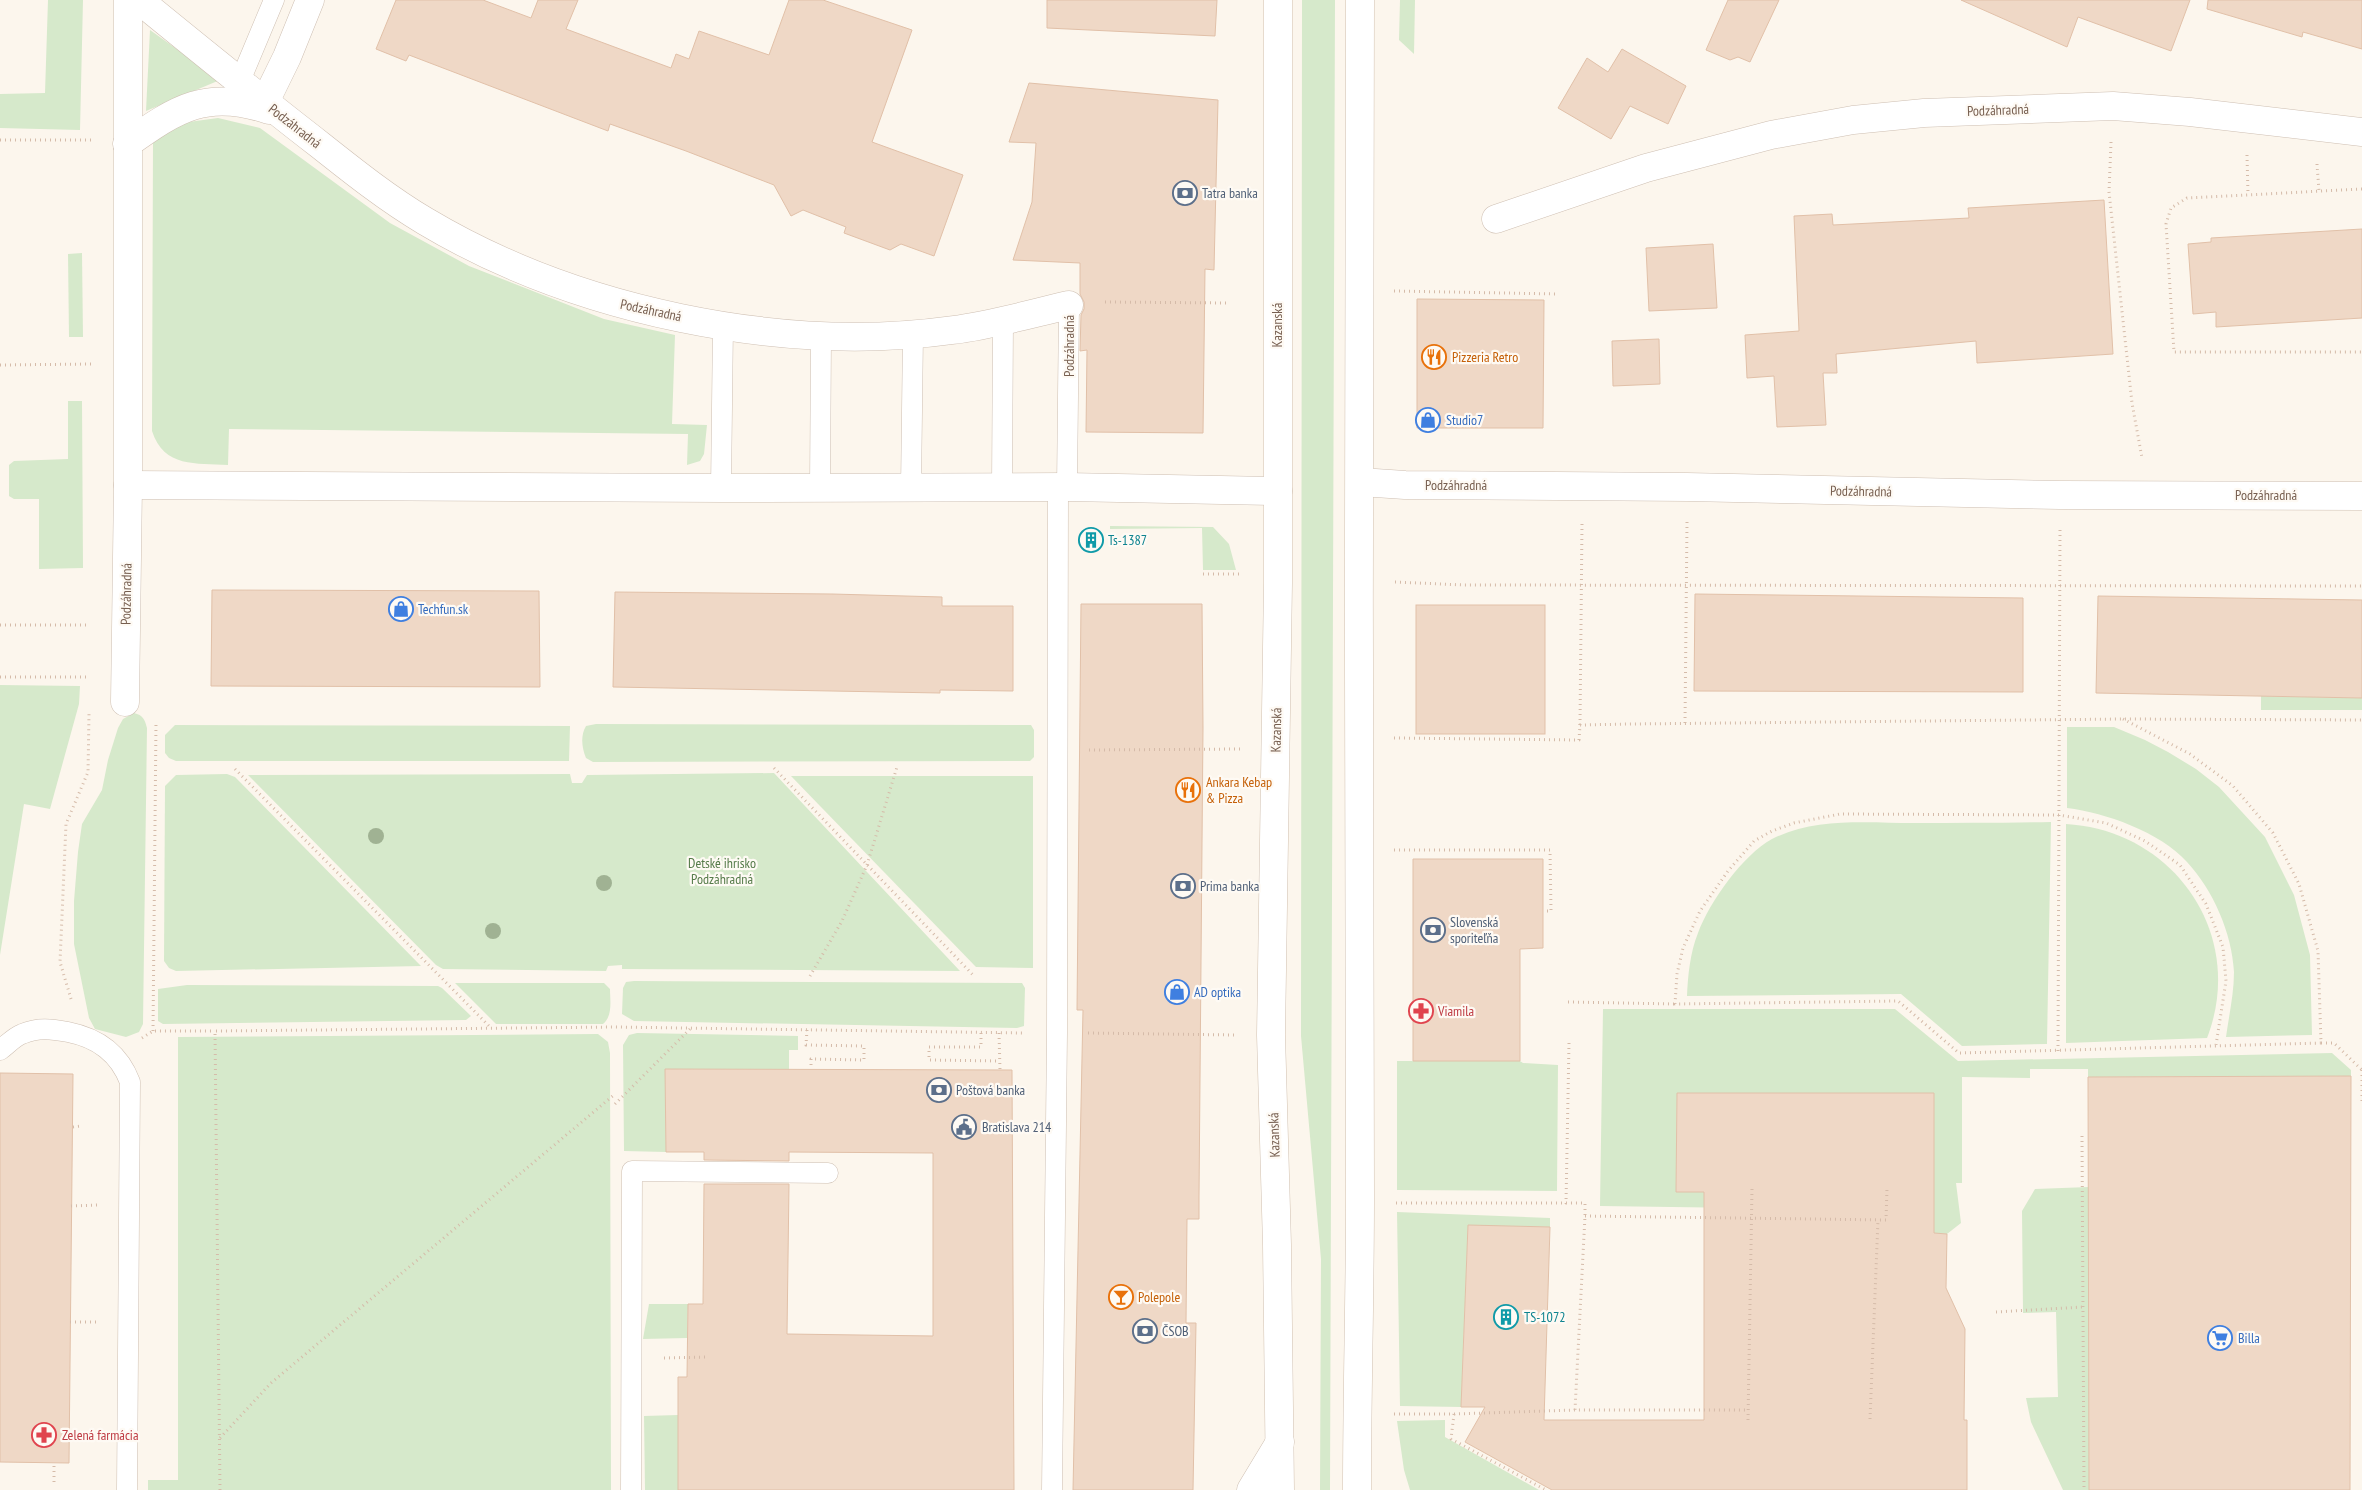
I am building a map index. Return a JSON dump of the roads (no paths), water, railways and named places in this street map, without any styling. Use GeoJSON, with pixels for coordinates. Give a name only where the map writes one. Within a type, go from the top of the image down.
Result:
{"type":"FeatureCollection","features":[{"type":"Feature","properties":{"kind":"street","name":"Podzáhradná"},"geometry":{"type":"LineString","coordinates":[[125,702],[128,485],[128,0]]}},
{"type":"Feature","properties":{"kind":"street","name":"Podzáhradná"},"geometry":{"type":"LineString","coordinates":[[139,0],[272,108],[369,183],[417,216],[486,253],[571,288],[621,304],[723,325],[821,336],[913,334],[952,330],[1069,304]]}},
{"type":"Feature","properties":{"kind":"street"},"geometry":{"type":"LineString","coordinates":[[127,144],[163,118],[203,103],[222,100],[245,102],[272,108],[287,57],[310,0]]}},
{"type":"Feature","properties":{"kind":"street","name":"Kazanská"},"geometry":{"type":"LineString","coordinates":[[1278,0],[1278,491],[1271,1035],[1280,1490]]}},
{"type":"Feature","properties":{"kind":"street"},"geometry":{"type":"LineString","coordinates":[[1360,0],[1360,482],[1357,792],[1360,1192],[1358,1478],[1373,1490]]}},
{"type":"Feature","properties":{"kind":"street","name":"Podzáhradná"},"geometry":{"type":"LineString","coordinates":[[1496,219],[1646,168],[1771,135],[1853,120],[1924,113],[2113,106],[2190,112],[2362,132]]}},
{"type":"Feature","properties":{"kind":"street","name":"Podzáhradná"},"geometry":{"type":"LineString","coordinates":[[1360,482],[1405,485],[1688,487],[2060,495],[2362,496]]}},
{"type":"Feature","properties":{"kind":"street"},"geometry":{"type":"LineString","coordinates":[[128,485],[720,488],[1063,487],[1278,491]]}},
{"type":"Feature","properties":{"kind":"street"},"geometry":{"type":"LineString","coordinates":[[1251,1490],[1280,1442]]}},
{"type":"Feature","properties":{"kind":"lane"},"geometry":{"type":"LineString","coordinates":[[240,81],[274,0]]}},
{"type":"Feature","properties":{"kind":"lane","name":"Podzáhradná"},"geometry":{"type":"LineString","coordinates":[[1052,1490],[1058,750],[1069,304]]}},
{"type":"Feature","properties":{"kind":"lane"},"geometry":{"type":"LineString","coordinates":[[1002,488],[1003,320]]}},
{"type":"Feature","properties":{"kind":"lane"},"geometry":{"type":"LineString","coordinates":[[720,488],[723,325]]}},
{"type":"Feature","properties":{"kind":"lane"},"geometry":{"type":"LineString","coordinates":[[911,488],[913,334]]}},
{"type":"Feature","properties":{"kind":"lane"},"geometry":{"type":"LineString","coordinates":[[820,488],[821,336]]}},
{"type":"Feature","properties":{"kind":"lane"},"geometry":{"type":"LineString","coordinates":[[0,1050],[21,1034],[47,1028],[81,1035],[98,1041],[114,1055],[124,1067],[130,1082],[127,1490]]}},
{"type":"Feature","properties":{"kind":"lane"},"geometry":{"type":"LineString","coordinates":[[632,1490],[632,1172],[828,1173]]}},
{"type":"Feature","properties":{"kind":"place","name":"Tatra banka"},"geometry":{"type":"Point","coordinates":[1185,193]}},
{"type":"Feature","properties":{"kind":"place","name":"Pizzeria Retro"},"geometry":{"type":"Point","coordinates":[1434,357]}},
{"type":"Feature","properties":{"kind":"place","name":"Studio7"},"geometry":{"type":"Point","coordinates":[1428,420]}},
{"type":"Feature","properties":{"kind":"place","name":"Ts-1387"},"geometry":{"type":"Point","coordinates":[1091,540]}},
{"type":"Feature","properties":{"kind":"place","name":"Techfun.sk"},"geometry":{"type":"Point","coordinates":[401,609]}},
{"type":"Feature","properties":{"kind":"place","name":"Ankara Kebap & Pizza"},"geometry":{"type":"Point","coordinates":[1188,790]}},
{"type":"Feature","properties":{"kind":"place","name":"Prima banka"},"geometry":{"type":"Point","coordinates":[1183,886]}},
{"type":"Feature","properties":{"kind":"place","name":"Slovenská sporiteľňa"},"geometry":{"type":"Point","coordinates":[1433,930]}},
{"type":"Feature","properties":{"kind":"place","name":"AD optika"},"geometry":{"type":"Point","coordinates":[1177,992]}},
{"type":"Feature","properties":{"kind":"place","name":"Viamila"},"geometry":{"type":"Point","coordinates":[1421,1011]}},
{"type":"Feature","properties":{"kind":"place","name":"Poštová banka"},"geometry":{"type":"Point","coordinates":[939,1090]}},
{"type":"Feature","properties":{"kind":"place","name":"Bratislava 214"},"geometry":{"type":"Point","coordinates":[964,1127]}},
{"type":"Feature","properties":{"kind":"place","name":"Polepole"},"geometry":{"type":"Point","coordinates":[1121,1297]}},
{"type":"Feature","properties":{"kind":"place","name":"TS-1072"},"geometry":{"type":"Point","coordinates":[1506,1317]}},
{"type":"Feature","properties":{"kind":"place","name":"ČSOB"},"geometry":{"type":"Point","coordinates":[1145,1331]}},
{"type":"Feature","properties":{"kind":"place","name":"Billa"},"geometry":{"type":"Point","coordinates":[2220,1338]}},
{"type":"Feature","properties":{"kind":"place","name":"Zelená farmácia"},"geometry":{"type":"Point","coordinates":[44,1435]}},
{"type":"Feature","properties":{"kind":"park label","name":"Detské ihrisko Podzáhradná"},"geometry":{"type":"Point","coordinates":[722,872]}}]}
